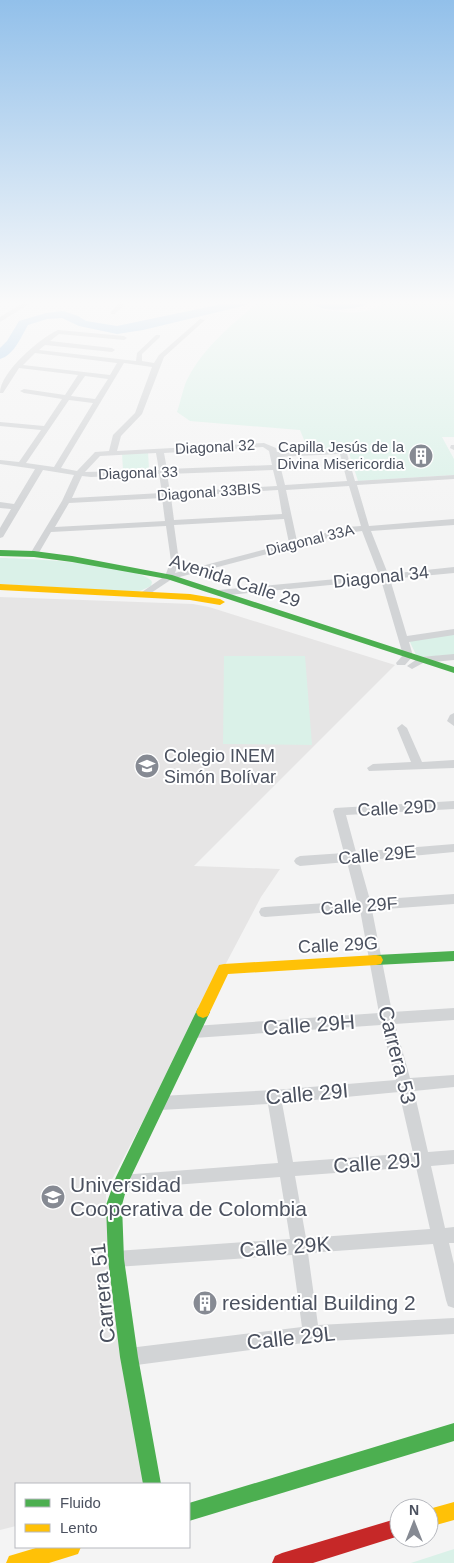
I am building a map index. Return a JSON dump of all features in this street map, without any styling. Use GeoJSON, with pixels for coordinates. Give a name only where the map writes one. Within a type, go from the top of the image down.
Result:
{"type":"FeatureCollection","features":[{"type":"Feature","properties":{"kind":"main road","name":"Avenida Calle 29"},"geometry":{"type":"LineString","coordinates":[[0,553],[34,554],[120,567],[169,577],[410,661],[454,680]]}},
{"type":"Feature","properties":{"kind":"main road","name":"Avenida Calle 29"},"geometry":{"type":"LineString","coordinates":[[0,587],[190,597],[219,602],[410,661],[454,670]]}},
{"type":"Feature","properties":{"kind":"main road","name":"Calle 29G"},"geometry":{"type":"LineString","coordinates":[[224,969],[454,956]]}},
{"type":"Feature","properties":{"kind":"main road","name":"Carrera 51"},"geometry":{"type":"LineString","coordinates":[[152,1483],[129,1357],[116,1259],[114,1205],[121,1182],[224,969]]}},
{"type":"Feature","properties":{"kind":"main road"},"geometry":{"type":"LineString","coordinates":[[190,1512],[454,1432]]}},
{"type":"Feature","properties":{"kind":"main road"},"geometry":{"type":"LineString","coordinates":[[439,1515],[454,1511]]}},
{"type":"Feature","properties":{"kind":"main road"},"geometry":{"type":"LineString","coordinates":[[282,1563],[389,1530]]}},
{"type":"Feature","properties":{"kind":"main road"},"geometry":{"type":"LineString","coordinates":[[16,1563],[68,1548]]}},
{"type":"Feature","properties":{"kind":"street"},"geometry":{"type":"LineString","coordinates":[[0,392],[11,376]]}},
{"type":"Feature","properties":{"kind":"street"},"geometry":{"type":"LineString","coordinates":[[21,465],[66,397],[82,376]]}},
{"type":"Feature","properties":{"kind":"street"},"geometry":{"type":"LineString","coordinates":[[57,469],[113,377],[103,376]]}},
{"type":"Feature","properties":{"kind":"street"},"geometry":{"type":"LineString","coordinates":[[113,452],[117,435],[138,414],[152,376]]}},
{"type":"Feature","properties":{"kind":"street"},"geometry":{"type":"LineString","coordinates":[[24,391],[98,402]]}},
{"type":"Feature","properties":{"kind":"street"},"geometry":{"type":"LineString","coordinates":[[0,424],[46,428]]}},
{"type":"Feature","properties":{"kind":"street","name":"Diagonal 32"},"geometry":{"type":"LineString","coordinates":[[34,554],[66,501],[80,472],[98,454],[264,445],[270,446],[274,455],[343,452],[352,483]]}},
{"type":"Feature","properties":{"kind":"street"},"geometry":{"type":"LineString","coordinates":[[146,594],[169,577],[175,561],[168,522],[160,450]]}},
{"type":"Feature","properties":{"kind":"street"},"geometry":{"type":"LineString","coordinates":[[274,455],[293,543]]}},
{"type":"Feature","properties":{"kind":"street","name":"Diagonal 33"},"geometry":{"type":"LineString","coordinates":[[0,462],[101,475],[277,467]]}},
{"type":"Feature","properties":{"kind":"street"},"geometry":{"type":"LineString","coordinates":[[0,535],[40,468]]}},
{"type":"Feature","properties":{"kind":"street","name":"Diagonal 33BIS"},"geometry":{"type":"LineString","coordinates":[[66,501],[454,477]]}},
{"type":"Feature","properties":{"kind":"street"},"geometry":{"type":"LineString","coordinates":[[352,483],[365,527],[385,577],[410,661],[454,657]]}},
{"type":"Feature","properties":{"kind":"street"},"geometry":{"type":"LineString","coordinates":[[0,505],[18,507]]}},
{"type":"Feature","properties":{"kind":"street","name":"Diagonal 33A"},"geometry":{"type":"LineString","coordinates":[[49,530],[288,516]]}},
{"type":"Feature","properties":{"kind":"street","name":"Diagonal 33A"},"geometry":{"type":"LineString","coordinates":[[169,577],[293,543],[365,527],[454,522]]}},
{"type":"Feature","properties":{"kind":"street","name":"Diagonal 34"},"geometry":{"type":"LineString","coordinates":[[219,593],[454,570]]}},
{"type":"Feature","properties":{"kind":"street"},"geometry":{"type":"LineString","coordinates":[[404,640],[454,632]]}},
{"type":"Feature","properties":{"kind":"street"},"geometry":{"type":"LineString","coordinates":[[454,717],[452,721],[454,722]]}},
{"type":"Feature","properties":{"kind":"street"},"geometry":{"type":"LineString","coordinates":[[402,728],[418,765]]}},
{"type":"Feature","properties":{"kind":"street"},"geometry":{"type":"LineString","coordinates":[[373,768],[454,764]]}},
{"type":"Feature","properties":{"kind":"street","name":"Calle 29D"},"geometry":{"type":"LineString","coordinates":[[339,811],[454,805]]}},
{"type":"Feature","properties":{"kind":"street","name":"Carrera 53"},"geometry":{"type":"LineString","coordinates":[[339,811],[350,857],[365,906],[387,1020],[422,1160],[447,1236],[454,1300]]}},
{"type":"Feature","properties":{"kind":"street","name":"Calle 29E"},"geometry":{"type":"LineString","coordinates":[[300,861],[454,848]]}},
{"type":"Feature","properties":{"kind":"street","name":"Calle 29F"},"geometry":{"type":"LineString","coordinates":[[265,912],[454,899]]}},
{"type":"Feature","properties":{"kind":"street","name":"Calle 29H"},"geometry":{"type":"LineString","coordinates":[[194,1032],[454,1014]]}},
{"type":"Feature","properties":{"kind":"street","name":"Calle 29I"},"geometry":{"type":"LineString","coordinates":[[160,1103],[274,1097],[454,1082]]}},
{"type":"Feature","properties":{"kind":"street"},"geometry":{"type":"LineString","coordinates":[[274,1097],[299,1245],[310,1334]]}},
{"type":"Feature","properties":{"kind":"street","name":"Calle 29J"},"geometry":{"type":"LineString","coordinates":[[121,1182],[454,1157]]}},
{"type":"Feature","properties":{"kind":"street","name":"Calle 29K"},"geometry":{"type":"LineString","coordinates":[[116,1259],[447,1236]]}},
{"type":"Feature","properties":{"kind":"street","name":"Calle 29L"},"geometry":{"type":"LineString","coordinates":[[129,1357],[310,1334],[454,1326]]}},
{"type":"Feature","properties":{"kind":"shaded area"},"geometry":{"type":"Polygon","coordinates":[[[0,597],[193,604],[209,607],[395,665],[194,866],[280,869],[261,897],[106,1191],[106,1204],[147,1483],[15,1483],[15,1526],[0,1530],[0,597]]]}},
{"type":"Feature","properties":{"kind":"green space"},"geometry":{"type":"Polygon","coordinates":[[[189,376],[454,376],[454,437],[442,437],[454,459],[454,475],[358,481],[348,450],[309,452],[300,430],[190,421],[177,412],[189,376]]]}},
{"type":"Feature","properties":{"kind":"green space"},"geometry":{"type":"Polygon","coordinates":[[[148,452],[149,469],[123,471],[122,453],[148,452]]]}},
{"type":"Feature","properties":{"kind":"green space"},"geometry":{"type":"Polygon","coordinates":[[[0,558],[105,566],[143,576],[152,582],[151,586],[138,592],[0,584],[0,558]]]}},
{"type":"Feature","properties":{"kind":"green space"},"geometry":{"type":"Polygon","coordinates":[[[454,633],[454,655],[417,657],[409,640],[454,633]]]}},
{"type":"Feature","properties":{"kind":"green space"},"geometry":{"type":"Polygon","coordinates":[[[224,656],[305,656],[312,745],[223,744],[224,656]]]}},
{"type":"Feature","properties":{"kind":"green space"},"geometry":{"type":"Polygon","coordinates":[[[454,1549],[454,1563],[411,1563],[454,1549]]]}},
{"type":"Feature","properties":{"kind":"traffic: fast"},"geometry":{"type":"LineString","coordinates":[[0,553],[34,554],[72,559],[169,577],[454,670]]}},
{"type":"Feature","properties":{"kind":"traffic: fast"},"geometry":{"type":"LineString","coordinates":[[376,960],[454,956]]}},
{"type":"Feature","properties":{"kind":"traffic: fast"},"geometry":{"type":"LineString","coordinates":[[152,1483],[129,1357],[116,1259],[114,1205],[121,1182],[203,1012]]}},
{"type":"Feature","properties":{"kind":"traffic: fast"},"geometry":{"type":"LineString","coordinates":[[190,1512],[454,1432]]}},
{"type":"Feature","properties":{"kind":"traffic: slow"},"geometry":{"type":"LineString","coordinates":[[0,587],[190,597],[220,602]]}},
{"type":"Feature","properties":{"kind":"traffic: slow"},"geometry":{"type":"LineString","coordinates":[[203,1012],[224,969],[376,960]]}},
{"type":"Feature","properties":{"kind":"traffic: slow"},"geometry":{"type":"LineString","coordinates":[[439,1515],[454,1511]]}},
{"type":"Feature","properties":{"kind":"traffic: slow"},"geometry":{"type":"LineString","coordinates":[[16,1563],[68,1548]]}},
{"type":"Feature","properties":{"kind":"traffic: jam"},"geometry":{"type":"LineString","coordinates":[[282,1563],[389,1530]]}},
{"type":"Feature","properties":{"kind":"place","name":"Capilla Jesús de la Divina Misericordia"},"geometry":{"type":"Point","coordinates":[421,456]}},
{"type":"Feature","properties":{"kind":"place","name":"Colegio INEM Simón Bolívar"},"geometry":{"type":"Point","coordinates":[147,766]}},
{"type":"Feature","properties":{"kind":"place","name":"Universidad Cooperativa de Colombia"},"geometry":{"type":"Point","coordinates":[53,1197]}},
{"type":"Feature","properties":{"kind":"place","name":"residential Building 2"},"geometry":{"type":"Point","coordinates":[205,1303]}}]}
